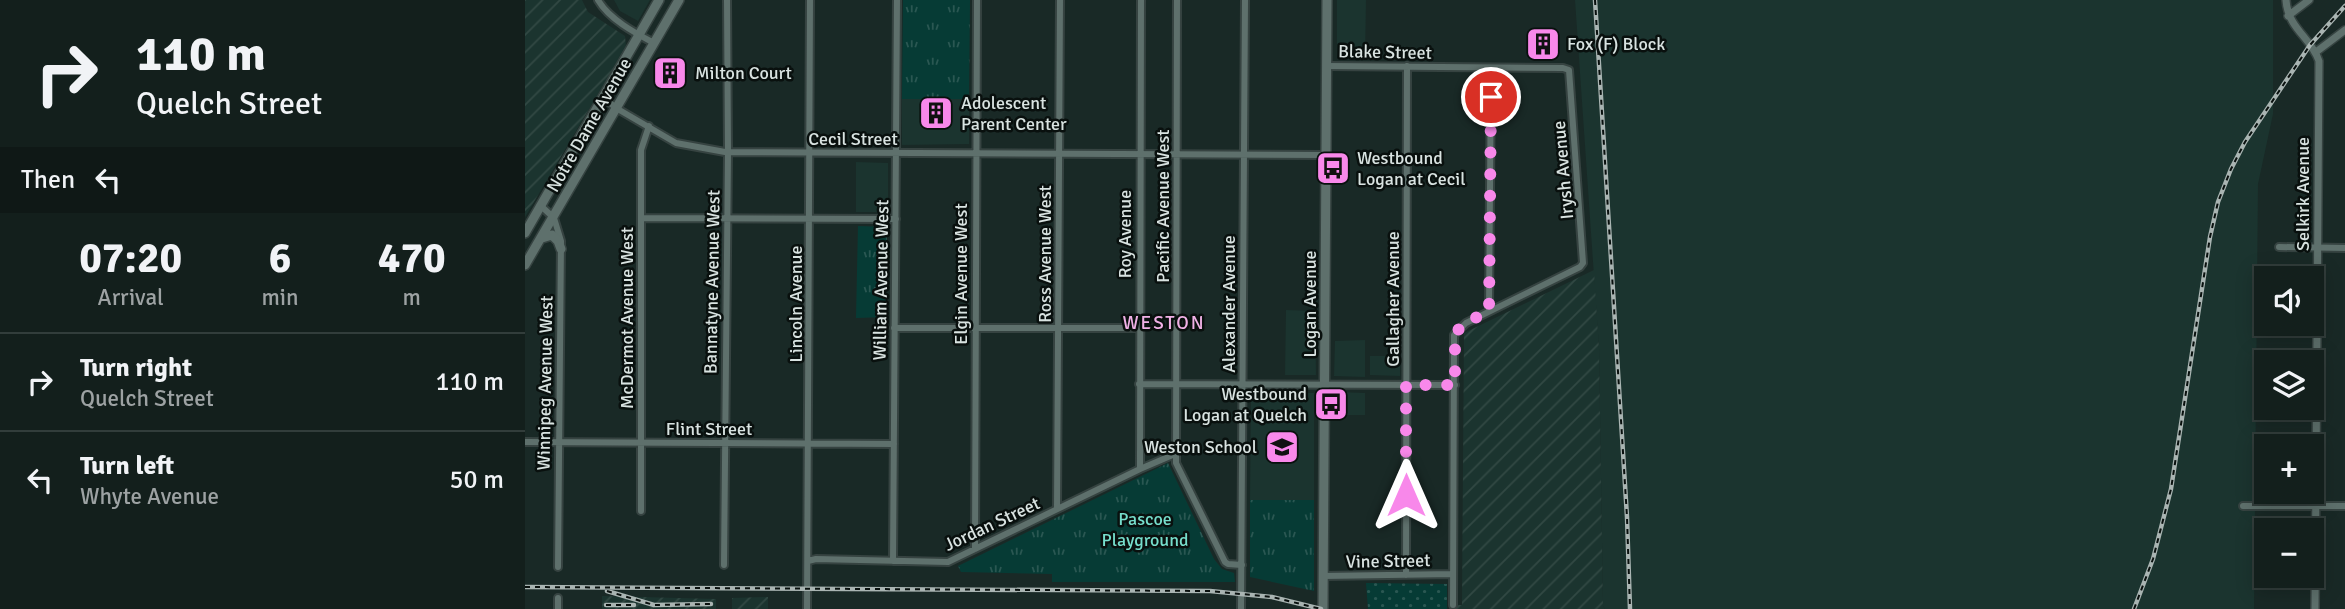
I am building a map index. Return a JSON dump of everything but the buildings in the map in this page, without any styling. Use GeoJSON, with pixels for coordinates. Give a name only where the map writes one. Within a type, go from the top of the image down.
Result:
{"type":"FeatureCollection","features":[{"type":"Feature","properties":{"kind":"main road","name":"Notre Dame Avenue"},"geometry":{"type":"LineString","coordinates":[[525,233],[659,0]]}},
{"type":"Feature","properties":{"kind":"main road","name":"Notre Dame Avenue"},"geometry":{"type":"LineString","coordinates":[[525,265],[679,0]]}},
{"type":"Feature","properties":{"kind":"main road","name":"Logan Avenue"},"geometry":{"type":"LineString","coordinates":[[1323,609],[1327,0]]}},
{"type":"Feature","properties":{"kind":"main road"},"geometry":{"type":"LineString","coordinates":[[541,238],[552,235],[561,249]]}},
{"type":"Feature","properties":{"kind":"street"},"geometry":{"type":"LineString","coordinates":[[598,0],[603,8],[654,43]]}},
{"type":"Feature","properties":{"kind":"street","name":"Bannatyne Avenue West"},"geometry":{"type":"LineString","coordinates":[[724,565],[727,0]]}},
{"type":"Feature","properties":{"kind":"street","name":"Lincoln Avenue"},"geometry":{"type":"LineString","coordinates":[[807,609],[810,443],[810,0]]}},
{"type":"Feature","properties":{"kind":"street","name":"William Avenue West"},"geometry":{"type":"LineString","coordinates":[[893,561],[897,0]]}},
{"type":"Feature","properties":{"kind":"street","name":"Elgin Avenue West"},"geometry":{"type":"LineString","coordinates":[[975,549],[977,0]]}},
{"type":"Feature","properties":{"kind":"street","name":"Ross Avenue West"},"geometry":{"type":"LineString","coordinates":[[1057,509],[1060,0]]}},
{"type":"Feature","properties":{"kind":"street","name":"Roy Avenue"},"geometry":{"type":"LineString","coordinates":[[1140,468],[1141,0]]}},
{"type":"Feature","properties":{"kind":"street","name":"Pacific Avenue West"},"geometry":{"type":"LineString","coordinates":[[1175,454],[1177,0]]}},
{"type":"Feature","properties":{"kind":"street","name":"Alexander Avenue"},"geometry":{"type":"LineString","coordinates":[[1241,609],[1245,0]]}},
{"type":"Feature","properties":{"kind":"street"},"geometry":{"type":"LineString","coordinates":[[2286,0],[2288,16],[2316,52],[2345,30]]}},
{"type":"Feature","properties":{"kind":"street"},"geometry":{"type":"LineString","coordinates":[[2288,16],[2309,0]]}},
{"type":"Feature","properties":{"kind":"street","name":"Selkirk Avenue"},"geometry":{"type":"LineString","coordinates":[[2315,609],[2319,248],[2319,61],[2316,52]]}},
{"type":"Feature","properties":{"kind":"street","name":"Blake Street"},"geometry":{"type":"LineString","coordinates":[[1327,66],[1569,70]]}},
{"type":"Feature","properties":{"kind":"street","name":"Gallagher Avenue"},"geometry":{"type":"LineString","coordinates":[[1406,575],[1407,66]]}},
{"type":"Feature","properties":{"kind":"street"},"geometry":{"type":"LineString","coordinates":[[1453,605],[1454,335],[1458,329],[1489,311],[1491,68]]}},
{"type":"Feature","properties":{"kind":"street","name":"Irysh Avenue"},"geometry":{"type":"LineString","coordinates":[[1489,311],[1580,267],[1583,256],[1569,70]]}},
{"type":"Feature","properties":{"kind":"street","name":"Cecil Street"},"geometry":{"type":"LineString","coordinates":[[603,97],[616,108],[676,144],[728,152],[1326,155]]}},
{"type":"Feature","properties":{"kind":"street","name":"McDermot Avenue West"},"geometry":{"type":"LineString","coordinates":[[641,511],[641,150],[649,126]]}},
{"type":"Feature","properties":{"kind":"street"},"geometry":{"type":"LineString","coordinates":[[541,206],[554,218]]}},
{"type":"Feature","properties":{"kind":"street","name":"Winnipeg Avenue West"},"geometry":{"type":"LineString","coordinates":[[554,218],[560,231],[561,249],[558,568]]}},
{"type":"Feature","properties":{"kind":"street"},"geometry":{"type":"LineString","coordinates":[[641,218],[896,219]]}},
{"type":"Feature","properties":{"kind":"street"},"geometry":{"type":"LineString","coordinates":[[2279,247],[2345,248]]}},
{"type":"Feature","properties":{"kind":"street"},"geometry":{"type":"LineString","coordinates":[[894,328],[1139,327]]}},
{"type":"Feature","properties":{"kind":"street"},"geometry":{"type":"LineString","coordinates":[[1139,384],[1455,385]]}},
{"type":"Feature","properties":{"kind":"street","name":"Flint Street"},"geometry":{"type":"LineString","coordinates":[[525,442],[894,443]]}},
{"type":"Feature","properties":{"kind":"street"},"geometry":{"type":"LineString","coordinates":[[1175,454],[1175,463],[1225,562],[1242,565]]}},
{"type":"Feature","properties":{"kind":"street","name":"Jordan Street"},"geometry":{"type":"LineString","coordinates":[[808,561],[948,562],[1140,468],[1175,454]]}},
{"type":"Feature","properties":{"kind":"street"},"geometry":{"type":"LineString","coordinates":[[2242,506],[2345,506]]}},
{"type":"Feature","properties":{"kind":"street","name":"Vine Street"},"geometry":{"type":"LineString","coordinates":[[1324,576],[1453,574]]}},
{"type":"Feature","properties":{"kind":"street"},"geometry":{"type":"LineString","coordinates":[[558,598],[558,609]]}},
{"type":"Feature","properties":{"kind":"shaded area"},"geometry":{"type":"Polygon","coordinates":[[[525,0],[582,0],[588,12],[625,36],[626,47],[525,217],[525,0]]]}},
{"type":"Feature","properties":{"kind":"shaded area"},"geometry":{"type":"Polygon","coordinates":[[[614,0],[650,0],[638,21],[620,11],[614,0]]]}},
{"type":"Feature","properties":{"kind":"shaded area"},"geometry":{"type":"Polygon","coordinates":[[[1337,0],[1366,0],[1365,58],[1337,57],[1337,0]]]}},
{"type":"Feature","properties":{"kind":"shaded area"},"geometry":{"type":"Polygon","coordinates":[[[1575,0],[2273,0],[2273,114],[2258,184],[2257,266],[2254,266],[2254,336],[2257,336],[2256,350],[2254,350],[2254,609],[1605,609],[1599,349],[1575,0]]]}},
{"type":"Feature","properties":{"kind":"shaded area"},"geometry":{"type":"Polygon","coordinates":[[[902,99],[969,99],[969,144],[902,145],[902,99]]]}},
{"type":"Feature","properties":{"kind":"shaded area"},"geometry":{"type":"Polygon","coordinates":[[[856,162],[888,163],[888,212],[856,212],[856,162]]]}},
{"type":"Feature","properties":{"kind":"shaded area"},"geometry":{"type":"Polygon","coordinates":[[[1594,270],[1599,349],[1605,609],[1449,609],[1449,605],[1462,605],[1464,333],[1594,270]]]}},
{"type":"Feature","properties":{"kind":"shaded area"},"geometry":{"type":"Polygon","coordinates":[[[1286,310],[1315,311],[1316,375],[1285,375],[1286,310]]]}},
{"type":"Feature","properties":{"kind":"shaded area"},"geometry":{"type":"Polygon","coordinates":[[[1365,340],[1365,377],[1334,376],[1335,341],[1365,340]]]}},
{"type":"Feature","properties":{"kind":"shaded area"},"geometry":{"type":"Polygon","coordinates":[[[1370,356],[1400,356],[1400,376],[1370,375],[1370,356]]]}},
{"type":"Feature","properties":{"kind":"shaded area","name":"Weston School"},"geometry":{"type":"Polygon","coordinates":[[[1251,392],[1314,393],[1314,500],[1250,500],[1251,392]]]}},
{"type":"Feature","properties":{"kind":"shaded area"},"geometry":{"type":"Polygon","coordinates":[[[1337,392],[1365,393],[1365,415],[1335,415],[1334,395],[1337,392]]]}},
{"type":"Feature","properties":{"kind":"shaded area"},"geometry":{"type":"Polygon","coordinates":[[[602,596],[716,599],[716,609],[602,609],[602,596]]]}},
{"type":"Feature","properties":{"kind":"shaded area"},"geometry":{"type":"Polygon","coordinates":[[[768,597],[768,609],[732,609],[732,598],[768,597]]]}},
{"type":"Feature","properties":{"kind":"green space"},"geometry":{"type":"Polygon","coordinates":[[[903,0],[970,0],[969,99],[902,99],[903,0]]]}},
{"type":"Feature","properties":{"kind":"green space"},"geometry":{"type":"Polygon","coordinates":[[[858,226],[887,227],[886,317],[856,318],[858,226]]]}},
{"type":"Feature","properties":{"kind":"green space","name":"Pascoe Playground"},"geometry":{"type":"Polygon","coordinates":[[[1168,463],[1214,559],[1222,569],[1234,573],[1235,582],[1052,582],[1052,574],[961,572],[958,566],[1168,463]]]}},
{"type":"Feature","properties":{"kind":"green space"},"geometry":{"type":"Polygon","coordinates":[[[1250,500],[1314,500],[1314,591],[1250,577],[1250,500]]]}},
{"type":"Feature","properties":{"kind":"green space"},"geometry":{"type":"Polygon","coordinates":[[[1366,583],[1447,584],[1447,609],[1368,609],[1366,583]]]}},
{"type":"Feature","properties":{"kind":"railway"},"geometry":{"type":"LineString","coordinates":[[1595,0],[1627,517],[1630,609]]}},
{"type":"Feature","properties":{"kind":"railway"},"geometry":{"type":"LineString","coordinates":[[2134,609],[2153,559],[2171,489],[2210,237],[2218,202],[2245,142],[2310,45],[2345,6]]}},
{"type":"Feature","properties":{"kind":"railway"},"geometry":{"type":"LineString","coordinates":[[525,587],[1210,591],[1272,597],[1321,609]]}},
{"type":"Feature","properties":{"kind":"railway"},"geometry":{"type":"LineString","coordinates":[[607,591],[654,605],[711,604]]}},
{"type":"Feature","properties":{"kind":"railway"},"geometry":{"type":"LineString","coordinates":[[606,605],[634,605]]}},
{"type":"Feature","properties":{"kind":"place","name":"Fox (F) Block"},"geometry":{"type":"Point","coordinates":[1543,44]}},
{"type":"Feature","properties":{"kind":"place","name":"Milton Court"},"geometry":{"type":"Point","coordinates":[670,73]}},
{"type":"Feature","properties":{"kind":"place","name":"Adolescent Parent Center"},"geometry":{"type":"Point","coordinates":[936,113]}},
{"type":"Feature","properties":{"kind":"place","name":"Westbound Logan at Cecil"},"geometry":{"type":"Point","coordinates":[1333,168]}},
{"type":"Feature","properties":{"kind":"place","name":"Westbound Logan at Quelch"},"geometry":{"type":"Point","coordinates":[1331,404]}},
{"type":"Feature","properties":{"kind":"place","name":"Weston School"},"geometry":{"type":"Point","coordinates":[1282,447]}},
{"type":"Feature","properties":{"kind":"district","name":"WESTON"},"geometry":{"type":"Point","coordinates":[1164,323]}},
{"type":"Feature","properties":{"kind":"route"},"geometry":{"type":"LineString","coordinates":[[1406,495],[1406,385],[1455,385],[1455,333],[1465,323],[1489,311],[1491,97]]}}]}
